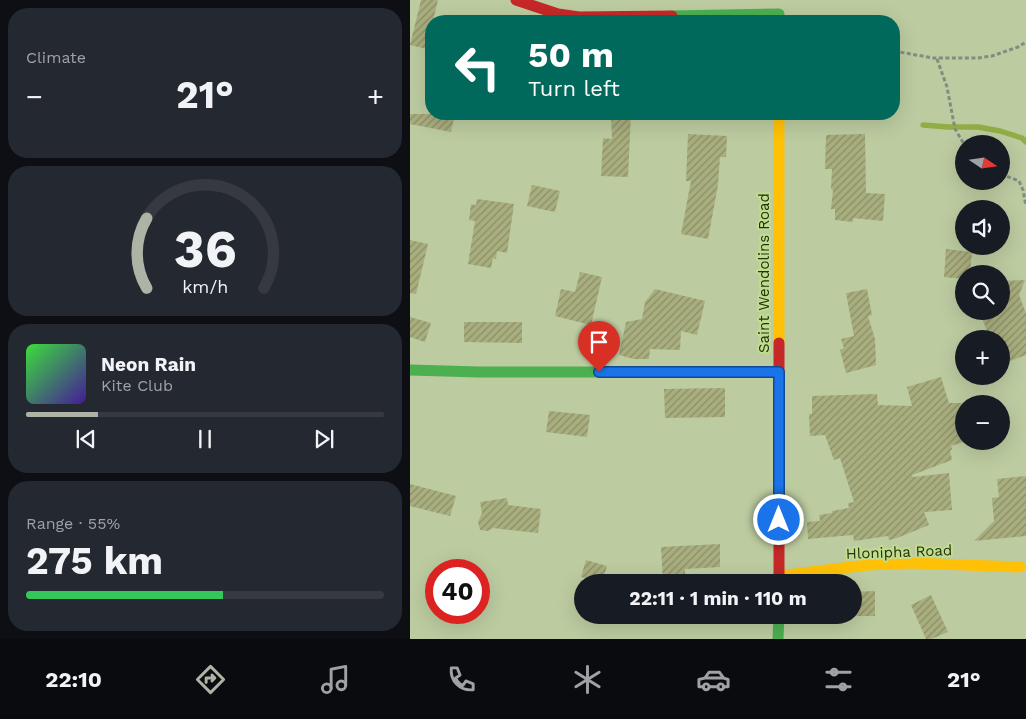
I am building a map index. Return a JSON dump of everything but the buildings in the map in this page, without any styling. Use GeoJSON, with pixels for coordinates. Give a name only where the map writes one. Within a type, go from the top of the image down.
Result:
{"type":"FeatureCollection","features":[{"type":"Feature","properties":{"kind":"street"},"geometry":{"type":"LineString","coordinates":[[516,0],[565,15]]}},
{"type":"Feature","properties":{"kind":"street"},"geometry":{"type":"LineString","coordinates":[[779,0],[779,15]]}},
{"type":"Feature","properties":{"kind":"street","name":"Saint Wendolins Road"},"geometry":{"type":"LineString","coordinates":[[779,120],[779,574]]}},
{"type":"Feature","properties":{"kind":"street"},"geometry":{"type":"LineString","coordinates":[[410,370],[479,372],[779,372]]}},
{"type":"Feature","properties":{"kind":"street","name":"Hlonipha Road"},"geometry":{"type":"LineString","coordinates":[[810,574],[867,565],[911,563],[1020,566]]}},
{"type":"Feature","properties":{"kind":"street"},"geometry":{"type":"LineString","coordinates":[[778,639],[779,624]]}},
{"type":"Feature","properties":{"kind":"path"},"geometry":{"type":"LineString","coordinates":[[900,52],[937,58],[960,59],[992,56],[1026,42]]}},
{"type":"Feature","properties":{"kind":"path"},"geometry":{"type":"LineString","coordinates":[[937,58],[947,87],[955,127],[959,135]]}},
{"type":"Feature","properties":{"kind":"path"},"geometry":{"type":"LineString","coordinates":[[1010,178],[1019,181],[1026,206]]}},
{"type":"Feature","properties":{"kind":"waterway"},"geometry":{"type":"LineString","coordinates":[[923,125],[978,127],[1000,131],[1022,138],[1026,142]]}},
{"type":"Feature","properties":{"kind":"traffic: fast"},"geometry":{"type":"LineString","coordinates":[[726,15],[779,14]]}},
{"type":"Feature","properties":{"kind":"traffic: fast"},"geometry":{"type":"LineString","coordinates":[[410,370],[479,372],[779,372]]}},
{"type":"Feature","properties":{"kind":"traffic: fast"},"geometry":{"type":"LineString","coordinates":[[778,639],[779,624]]}},
{"type":"Feature","properties":{"kind":"traffic: slow"},"geometry":{"type":"LineString","coordinates":[[779,120],[779,343]]}},
{"type":"Feature","properties":{"kind":"traffic: slow"},"geometry":{"type":"LineString","coordinates":[[795,574],[867,565],[911,563],[1020,567]]}},
{"type":"Feature","properties":{"kind":"traffic: jam"},"geometry":{"type":"LineString","coordinates":[[516,0],[565,15]]}},
{"type":"Feature","properties":{"kind":"traffic: jam"},"geometry":{"type":"LineString","coordinates":[[779,343],[779,574]]}},
{"type":"Feature","properties":{"kind":"route"},"geometry":{"type":"LineString","coordinates":[[599,372],[779,372],[779,520]]}}]}
